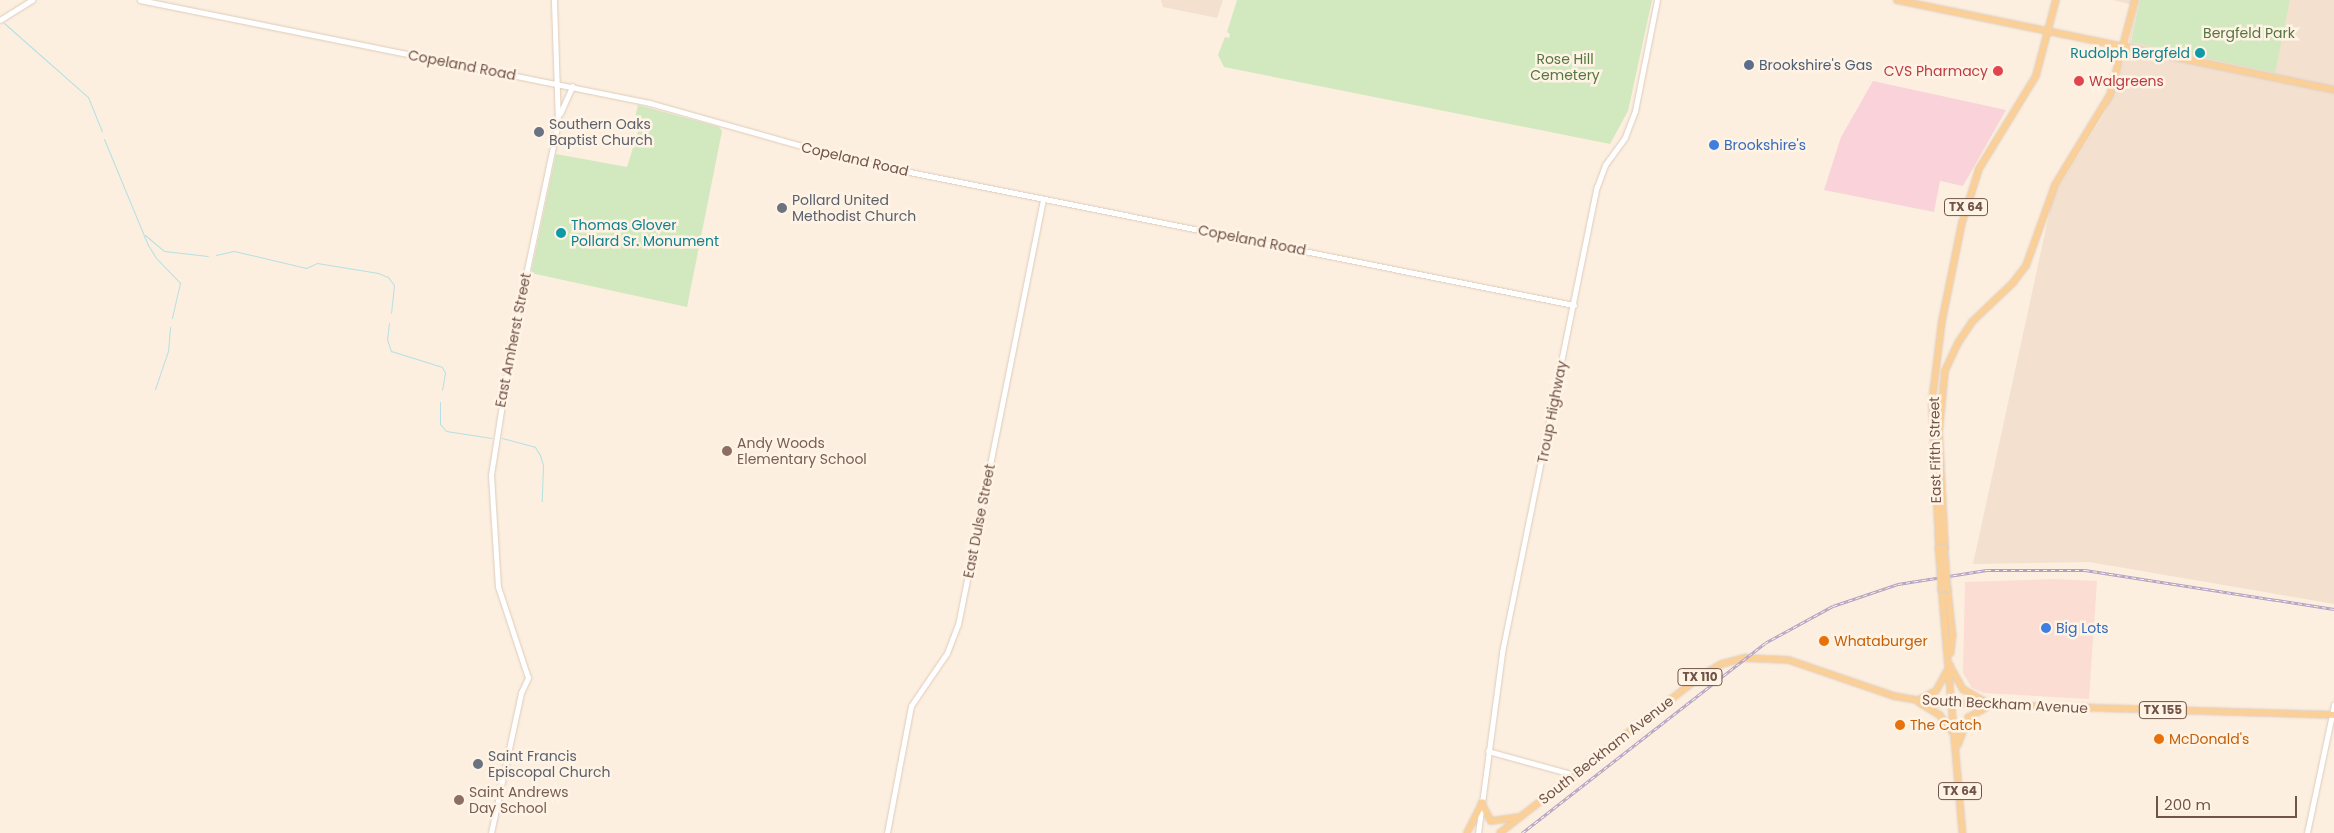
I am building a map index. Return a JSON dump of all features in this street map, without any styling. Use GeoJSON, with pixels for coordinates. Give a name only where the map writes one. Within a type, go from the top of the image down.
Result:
{"type":"FeatureCollection","features":[{"type":"Feature","properties":{"kind":"main road","name":"Troup Highway"},"geometry":{"type":"LineString","coordinates":[[1478,833],[1502,652],[1597,187],[1605,165],[1625,137],[1635,111],[1657,0]]}},
{"type":"Feature","properties":{"kind":"main road"},"geometry":{"type":"LineString","coordinates":[[1897,0],[2334,90]]}},
{"type":"Feature","properties":{"kind":"main road","name":"East Fifth Street"},"geometry":{"type":"LineString","coordinates":[[1942,548],[1932,444],[1932,401],[1942,321],[1962,224],[1979,169],[2036,76],[2050,30],[2056,0]]}},
{"type":"Feature","properties":{"kind":"main road"},"geometry":{"type":"LineString","coordinates":[[2125,46],[2135,0]]}},
{"type":"Feature","properties":{"kind":"main road","name":"East Fifth Street"},"geometry":{"type":"LineString","coordinates":[[1942,548],[1939,464],[1940,394],[1951,357],[1972,322],[2013,283],[2026,266],[2051,192],[2104,110],[2125,46]]}},
{"type":"Feature","properties":{"kind":"main road","name":"TX 64"},"geometry":{"type":"LineString","coordinates":[[1942,548],[1945,589],[1953,635],[1950,666],[1964,833]]}},
{"type":"Feature","properties":{"kind":"main road","name":"South Beckham Avenue"},"geometry":{"type":"LineString","coordinates":[[1500,833],[1701,676],[1722,664],[1745,658],[1789,660],[1916,701],[1953,704],[2333,715]]}},
{"type":"Feature","properties":{"kind":"main road"},"geometry":{"type":"LineString","coordinates":[[1950,666],[1936,690],[1916,701],[1942,717],[1956,737]]}},
{"type":"Feature","properties":{"kind":"main road"},"geometry":{"type":"LineString","coordinates":[[1950,666],[1963,689],[1991,705]]}},
{"type":"Feature","properties":{"kind":"main road"},"geometry":{"type":"LineString","coordinates":[[1957,748],[1968,718],[1991,705]]}},
{"type":"Feature","properties":{"kind":"main road"},"geometry":{"type":"LineString","coordinates":[[1482,804],[1490,821],[1521,817]]}},
{"type":"Feature","properties":{"kind":"main road"},"geometry":{"type":"LineString","coordinates":[[1467,833],[1482,804]]}},
{"type":"Feature","properties":{"kind":"street"},"geometry":{"type":"LineString","coordinates":[[0,20],[32,0]]}},
{"type":"Feature","properties":{"kind":"street","name":"Copeland Road"},"geometry":{"type":"LineString","coordinates":[[140,0],[660,105],[849,160],[1574,304]]}},
{"type":"Feature","properties":{"kind":"street","name":"East Amherst Street"},"geometry":{"type":"LineString","coordinates":[[491,833],[521,693],[528,678],[498,587],[491,475],[500,408],[558,118],[554,0]]}},
{"type":"Feature","properties":{"kind":"street"},"geometry":{"type":"LineString","coordinates":[[558,118],[572,86]]}},
{"type":"Feature","properties":{"kind":"street","name":"East Dulse Street"},"geometry":{"type":"LineString","coordinates":[[887,833],[912,706],[948,653],[958,625],[1043,198]]}},
{"type":"Feature","properties":{"kind":"street"},"geometry":{"type":"LineString","coordinates":[[2306,833],[2334,705]]}},
{"type":"Feature","properties":{"kind":"street"},"geometry":{"type":"LineString","coordinates":[[1488,751],[1576,775]]}},
{"type":"Feature","properties":{"kind":"shaded area"},"geometry":{"type":"Polygon","coordinates":[[[1161,0],[1223,0],[1217,18],[1163,7],[1161,0]]]}},
{"type":"Feature","properties":{"kind":"shaded area"},"geometry":{"type":"Polygon","coordinates":[[[2113,0],[2140,0],[2131,41],[2274,73],[2290,0],[2334,0],[2334,604],[2089,562],[1973,564],[2053,196],[2105,113],[2126,55],[2137,6],[2113,0]]]}},
{"type":"Feature","properties":{"kind":"shaded area"},"geometry":{"type":"Polygon","coordinates":[[[1873,81],[2006,110],[1963,186],[1940,181],[1934,212],[1824,190],[1841,137],[1873,81]]]}},
{"type":"Feature","properties":{"kind":"shaded area"},"geometry":{"type":"Polygon","coordinates":[[[2054,579],[2097,581],[2089,699],[1984,693],[1972,688],[1963,673],[1965,582],[2054,579]]]}},
{"type":"Feature","properties":{"kind":"green space","name":"Rose Hill Cemetery"},"geometry":{"type":"Polygon","coordinates":[[[1237,0],[1652,0],[1628,111],[1610,144],[1224,67],[1218,55],[1225,37],[1229,38],[1230,34],[1227,32],[1237,0]]]}},
{"type":"Feature","properties":{"kind":"green space","name":"Bergfeld Park"},"geometry":{"type":"Polygon","coordinates":[[[2140,0],[2290,0],[2275,73],[2131,42],[2140,0]]]}},
{"type":"Feature","properties":{"kind":"green space"},"geometry":{"type":"Polygon","coordinates":[[[638,105],[719,127],[722,131],[687,307],[531,273],[556,154],[627,167],[642,119],[635,117],[638,105]]]}},
{"type":"Feature","properties":{"kind":"waterway"},"geometry":{"type":"LineString","coordinates":[[4,23],[88,97],[102,131]]}},
{"type":"Feature","properties":{"kind":"waterway"},"geometry":{"type":"LineString","coordinates":[[104,139],[148,245],[156,258],[180,283],[172,318]]}},
{"type":"Feature","properties":{"kind":"waterway"},"geometry":{"type":"LineString","coordinates":[[145,235],[164,251],[208,256]]}},
{"type":"Feature","properties":{"kind":"waterway"},"geometry":{"type":"LineString","coordinates":[[216,255],[234,251],[306,268],[317,263],[378,273],[388,277],[394,285],[391,313]]}},
{"type":"Feature","properties":{"kind":"waterway"},"geometry":{"type":"LineString","coordinates":[[389,323],[387,339],[391,351],[442,367],[445,373],[442,390]]}},
{"type":"Feature","properties":{"kind":"waterway"},"geometry":{"type":"LineString","coordinates":[[155,389],[168,351],[170,327]]}},
{"type":"Feature","properties":{"kind":"waterway"},"geometry":{"type":"LineString","coordinates":[[440,402],[440,424],[446,431],[491,438]]}},
{"type":"Feature","properties":{"kind":"waterway"},"geometry":{"type":"LineString","coordinates":[[502,438],[535,447],[543,465],[542,501]]}},
{"type":"Feature","properties":{"kind":"railway"},"geometry":{"type":"LineString","coordinates":[[1522,833],[1765,643],[1833,606],[1898,584],[1987,570],[2085,570],[2334,609]]}},
{"type":"Feature","properties":{"kind":"place","name":"Rudolph Bergfeld"},"geometry":{"type":"Point","coordinates":[2200,53]}},
{"type":"Feature","properties":{"kind":"place","name":"Brookshire's Gas"},"geometry":{"type":"Point","coordinates":[1749,65]}},
{"type":"Feature","properties":{"kind":"place","name":"CVS Pharmacy"},"geometry":{"type":"Point","coordinates":[1998,71]}},
{"type":"Feature","properties":{"kind":"place","name":"Walgreens"},"geometry":{"type":"Point","coordinates":[2079,81]}},
{"type":"Feature","properties":{"kind":"place","name":"Southern Oaks Baptist Church"},"geometry":{"type":"Point","coordinates":[539,132]}},
{"type":"Feature","properties":{"kind":"place","name":"Brookshire's"},"geometry":{"type":"Point","coordinates":[1714,145]}},
{"type":"Feature","properties":{"kind":"place","name":"Pollard United Methodist Church"},"geometry":{"type":"Point","coordinates":[782,208]}},
{"type":"Feature","properties":{"kind":"place","name":"Thomas Glover Pollard Sr. Monument"},"geometry":{"type":"Point","coordinates":[561,233]}},
{"type":"Feature","properties":{"kind":"place","name":"Andy Woods Elementary School"},"geometry":{"type":"Point","coordinates":[727,451]}},
{"type":"Feature","properties":{"kind":"place","name":"Big Lots"},"geometry":{"type":"Point","coordinates":[2046,628]}},
{"type":"Feature","properties":{"kind":"place","name":"Whataburger"},"geometry":{"type":"Point","coordinates":[1824,641]}},
{"type":"Feature","properties":{"kind":"place","name":"The Catch"},"geometry":{"type":"Point","coordinates":[1900,725]}},
{"type":"Feature","properties":{"kind":"place","name":"McDonald's"},"geometry":{"type":"Point","coordinates":[2159,739]}},
{"type":"Feature","properties":{"kind":"place","name":"Saint Francis Episcopal Church"},"geometry":{"type":"Point","coordinates":[478,764]}},
{"type":"Feature","properties":{"kind":"place","name":"Saint Andrews Day School"},"geometry":{"type":"Point","coordinates":[459,800]}}]}
